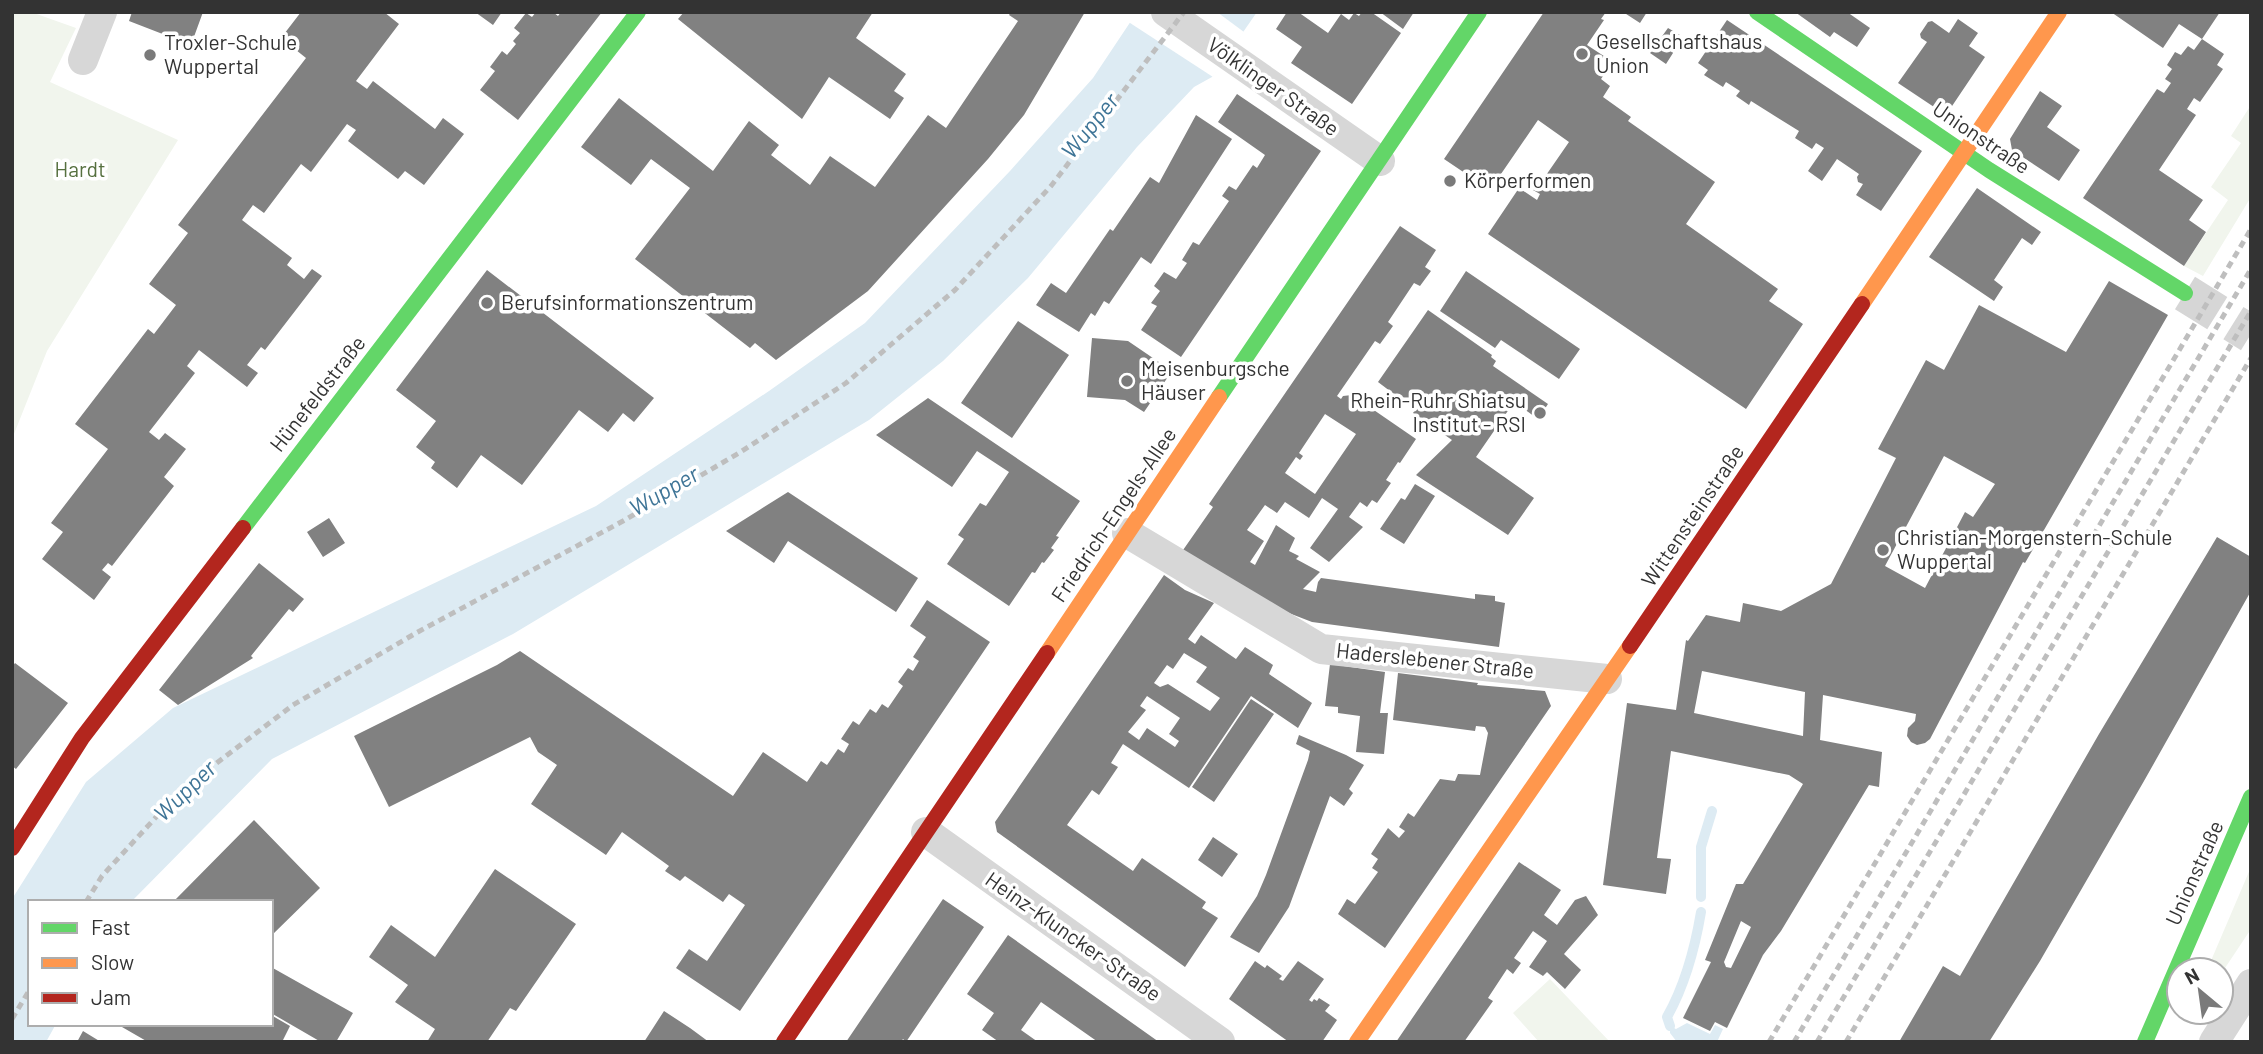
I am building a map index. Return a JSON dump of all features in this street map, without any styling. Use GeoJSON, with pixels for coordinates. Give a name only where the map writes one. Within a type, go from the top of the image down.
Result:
{"type":"FeatureCollection","features":[{"type":"Feature","properties":{"kind":"street"},"geometry":{"type":"LineString","coordinates":[[83,60],[102,12]]}},
{"type":"Feature","properties":{"kind":"street","name":"Hünefeldstraße"},"geometry":{"type":"LineString","coordinates":[[12,848],[90,728],[638,12]]}},
{"type":"Feature","properties":{"kind":"street","name":"Völklinger Straße"},"geometry":{"type":"LineString","coordinates":[[1166,12],[1380,161]]}},
{"type":"Feature","properties":{"kind":"street","name":"Friedrich-Engels-Allee"},"geometry":{"type":"LineString","coordinates":[[784,1042],[1479,12]]}},
{"type":"Feature","properties":{"kind":"street","name":"Unionstraße"},"geometry":{"type":"LineString","coordinates":[[1757,12],[1962,152],[2185,293]]}},
{"type":"Feature","properties":{"kind":"street","name":"Wittensteinstraße"},"geometry":{"type":"LineString","coordinates":[[1357,1042],[1771,440],[1962,152],[2059,12]]}},
{"type":"Feature","properties":{"kind":"street","name":"Haderslebener Straße"},"geometry":{"type":"LineString","coordinates":[[1127,533],[1321,649],[1516,668],[1607,680]]}},
{"type":"Feature","properties":{"kind":"street","name":"Unionstraße"},"geometry":{"type":"LineString","coordinates":[[2144,1042],[2251,797]]}},
{"type":"Feature","properties":{"kind":"street","name":"Heinz-Kluncker-Straße"},"geometry":{"type":"LineString","coordinates":[[926,832],[1220,1042]]}},
{"type":"Feature","properties":{"kind":"street"},"geometry":{"type":"LineString","coordinates":[[2214,1042],[2251,984]]}},
{"type":"Feature","properties":{"kind":"green space","name":"Hardt"},"geometry":{"type":"Polygon","coordinates":[[[12,12],[31,12],[76,28],[50,82],[178,140],[47,351],[12,439],[12,12]]]}},
{"type":"Feature","properties":{"kind":"green space"},"geometry":{"type":"Polygon","coordinates":[[[2251,105],[2251,197],[2203,276],[2184,266],[2228,200],[2211,187],[2241,143],[2231,136],[2251,105]]]}},
{"type":"Feature","properties":{"kind":"green space"},"geometry":{"type":"Polygon","coordinates":[[[2251,867],[2251,929],[2233,956],[2213,956],[2251,867]]]}},
{"type":"Feature","properties":{"kind":"green space"},"geometry":{"type":"Polygon","coordinates":[[[1550,979],[1610,1042],[1539,1042],[1513,1013],[1550,979]]]}},
{"type":"Feature","properties":{"kind":"water","name":"Wupper"},"geometry":{"type":"Polygon","coordinates":[[[1137,12],[1257,12],[1212,77],[1194,87],[1137,147],[1028,278],[943,361],[869,420],[513,634],[272,759],[133,900],[28,900],[28,1026],[55,1026],[46,1042],[12,1042],[12,899],[86,782],[173,708],[596,506],[769,391],[865,323],[1010,171],[1093,78],[1137,12]]]}},
{"type":"Feature","properties":{"kind":"water"},"geometry":{"type":"Polygon","coordinates":[[[1687,1023],[1710,1034],[1715,1025],[1723,1029],[1717,1042],[1677,1042],[1670,1033],[1670,1026],[1676,1029],[1687,1023]]]}},
{"type":"Feature","properties":{"kind":"pier"},"geometry":{"type":"Polygon","coordinates":[[[1133,12],[1217,12],[1244,32],[1213,77],[1127,21],[1133,12]]]}},
{"type":"Feature","properties":{"kind":"building"},"geometry":{"type":"Polygon","coordinates":[[[132,12],[203,12],[191,45],[129,21],[132,12]]]}},
{"type":"Feature","properties":{"kind":"building"},"geometry":{"type":"Polygon","coordinates":[[[301,12],[384,12],[399,24],[356,81],[367,89],[373,81],[435,129],[443,118],[464,134],[424,185],[405,171],[398,179],[348,141],[356,130],[347,124],[311,172],[301,164],[264,213],[253,205],[242,220],[292,258],[287,265],[304,279],[312,269],[322,276],[265,350],[261,347],[247,365],[258,373],[247,387],[199,350],[187,366],[195,373],[149,432],[159,440],[165,433],[186,449],[164,477],[174,486],[112,566],[108,563],[102,570],[111,577],[94,600],[42,559],[63,532],[51,523],[108,449],[75,424],[148,329],[154,334],[176,305],[149,284],[188,233],[178,225],[306,58],[281,38],[301,12]]]}},
{"type":"Feature","properties":{"kind":"building"},"geometry":{"type":"Polygon","coordinates":[[[475,12],[502,12],[493,25],[475,12]]]}},
{"type":"Feature","properties":{"kind":"building"},"geometry":{"type":"Polygon","coordinates":[[[536,12],[553,12],[558,16],[561,12],[602,12],[518,120],[480,90],[495,71],[490,67],[502,51],[507,55],[516,44],[513,41],[520,33],[514,28],[526,13],[532,17],[536,12]]]}},
{"type":"Feature","properties":{"kind":"building"},"geometry":{"type":"Polygon","coordinates":[[[684,12],[873,12],[856,38],[906,74],[894,91],[904,98],[890,119],[829,77],[802,119],[678,19],[684,12]]]}},
{"type":"Feature","properties":{"kind":"building"},"geometry":{"type":"Polygon","coordinates":[[[1011,12],[1085,12],[1024,115],[988,159],[868,291],[776,360],[755,343],[750,348],[635,259],[690,188],[651,159],[631,185],[581,147],[619,98],[713,171],[749,121],[779,145],[771,155],[810,185],[830,156],[875,187],[928,115],[946,128],[1018,21],[1009,15],[1011,12]]]}},
{"type":"Feature","properties":{"kind":"building"},"geometry":{"type":"Polygon","coordinates":[[[1287,12],[1298,12],[1328,33],[1341,14],[1349,20],[1354,13],[1359,16],[1362,12],[1371,12],[1401,33],[1352,104],[1291,63],[1302,47],[1276,29],[1287,12]]]}},
{"type":"Feature","properties":{"kind":"building"},"geometry":{"type":"Polygon","coordinates":[[[1380,12],[1414,12],[1403,29],[1380,12]]]}},
{"type":"Feature","properties":{"kind":"building"},"geometry":{"type":"Polygon","coordinates":[[[1544,12],[1606,12],[1601,19],[1604,20],[1587,45],[1613,62],[1601,79],[1610,86],[1603,97],[1631,117],[1628,121],[1715,182],[1686,224],[1778,289],[1769,301],[1803,324],[1746,409],[1488,234],[1519,188],[1537,200],[1540,194],[1533,190],[1569,142],[1538,120],[1490,190],[1444,159],[1544,12]]]}},
{"type":"Feature","properties":{"kind":"building"},"geometry":{"type":"Polygon","coordinates":[[[1623,12],[1647,12],[1640,23],[1623,12]]]}},
{"type":"Feature","properties":{"kind":"building"},"geometry":{"type":"Polygon","coordinates":[[[1795,12],[1847,12],[1870,28],[1857,47],[1834,32],[1830,37],[1795,12]]]}},
{"type":"Feature","properties":{"kind":"building"},"geometry":{"type":"Polygon","coordinates":[[[2111,12],[2220,12],[2202,39],[2179,24],[2163,48],[2111,12]]]}},
{"type":"Feature","properties":{"kind":"building"},"geometry":{"type":"Polygon","coordinates":[[[1958,19],[1978,33],[1969,46],[1985,57],[1946,115],[1898,83],[1927,42],[1920,34],[1928,22],[1932,21],[1949,33],[1958,19]]]}},
{"type":"Feature","properties":{"kind":"building"},"geometry":{"type":"Polygon","coordinates":[[[1727,20],[1922,151],[1881,211],[1856,195],[1863,184],[1858,182],[1859,174],[1837,159],[1822,181],[1808,171],[1824,148],[1816,143],[1812,149],[1795,138],[1799,131],[1751,101],[1749,105],[1736,96],[1740,91],[1726,82],[1723,87],[1704,75],[1708,70],[1698,63],[1727,20]]]}},
{"type":"Feature","properties":{"kind":"building"},"geometry":{"type":"Polygon","coordinates":[[[1668,28],[1680,35],[1666,64],[1650,53],[1668,28]]]}},
{"type":"Feature","properties":{"kind":"building"},"geometry":{"type":"Polygon","coordinates":[[[2202,39],[2224,54],[2217,65],[2223,69],[2200,102],[2194,98],[2187,109],[2196,115],[2159,170],[2203,200],[2189,220],[2206,232],[2184,266],[2083,198],[2157,89],[2164,93],[2171,83],[2165,79],[2172,69],[2167,65],[2175,52],[2181,55],[2188,46],[2194,50],[2202,39]]]}},
{"type":"Feature","properties":{"kind":"building"},"geometry":{"type":"Polygon","coordinates":[[[2040,91],[2062,106],[2047,127],[2080,150],[2059,181],[2012,150],[2010,139],[2040,91]]]}},
{"type":"Feature","properties":{"kind":"building"},"geometry":{"type":"Polygon","coordinates":[[[1237,94],[1321,151],[1181,357],[1141,330],[1157,306],[1151,303],[1160,291],[1154,286],[1164,272],[1176,279],[1187,263],[1182,260],[1193,242],[1199,245],[1229,201],[1222,196],[1229,186],[1236,190],[1253,165],[1257,168],[1265,155],[1218,122],[1237,94]]]}},
{"type":"Feature","properties":{"kind":"building"},"geometry":{"type":"Polygon","coordinates":[[[1196,115],[1232,139],[1151,264],[1141,257],[1109,304],[1104,301],[1095,316],[1091,313],[1079,332],[1036,305],[1051,283],[1066,293],[1150,177],[1159,183],[1196,115]]]}},
{"type":"Feature","properties":{"kind":"building"},"geometry":{"type":"Polygon","coordinates":[[[1977,188],[2041,232],[2032,245],[2022,238],[1994,280],[2003,287],[1994,301],[1929,257],[1977,188]]]}},
{"type":"Feature","properties":{"kind":"building"},"geometry":{"type":"Polygon","coordinates":[[[1400,226],[1436,250],[1425,267],[1431,271],[1420,286],[1414,283],[1388,322],[1393,326],[1380,344],[1375,341],[1337,396],[1341,399],[1343,396],[1352,395],[1416,439],[1386,480],[1391,483],[1377,503],[1372,500],[1367,507],[1360,502],[1349,517],[1363,527],[1329,562],[1310,548],[1338,509],[1322,498],[1309,518],[1285,502],[1277,513],[1265,505],[1247,530],[1264,541],[1250,562],[1255,565],[1276,525],[1295,538],[1289,551],[1299,556],[1296,559],[1320,572],[1303,589],[1316,592],[1321,578],[1475,599],[1475,594],[1495,596],[1495,601],[1505,603],[1499,647],[1312,622],[1281,610],[1181,553],[1213,507],[1209,504],[1400,226]],[[1325,414],[1299,453],[1303,456],[1300,460],[1296,457],[1285,473],[1315,494],[1356,434],[1325,414]]]}},
{"type":"Feature","properties":{"kind":"building"},"geometry":{"type":"Polygon","coordinates":[[[487,270],[654,398],[634,422],[623,413],[608,432],[579,410],[522,485],[481,455],[457,488],[431,468],[435,462],[416,447],[436,421],[396,390],[487,270]]]}},
{"type":"Feature","properties":{"kind":"building"},"geometry":{"type":"Polygon","coordinates":[[[1466,271],[1580,349],[1559,379],[1501,340],[1495,348],[1440,311],[1466,271]]]}},
{"type":"Feature","properties":{"kind":"building"},"geometry":{"type":"Polygon","coordinates":[[[2109,281],[2168,315],[2025,563],[2023,562],[1930,739],[1917,745],[1907,736],[1908,728],[1915,721],[1916,714],[1823,695],[1820,740],[1882,752],[1879,787],[1869,785],[1781,931],[1763,955],[1727,1028],[1715,1022],[1710,1031],[1683,1018],[1711,962],[1705,960],[1736,884],[1743,884],[1803,784],[1789,775],[1671,751],[1657,858],[1671,859],[1666,894],[1603,885],[1627,703],[1676,710],[1686,640],[1688,641],[1706,615],[1740,622],[1743,603],[1781,611],[1831,584],[1896,458],[1878,449],[1926,360],[1944,370],[1979,305],[2066,352],[2109,281]],[[1944,456],[1885,566],[1925,588],[1965,512],[1973,517],[1995,484],[1944,456]],[[1702,671],[1694,713],[1803,736],[1805,692],[1702,671]],[[1741,921],[1724,962],[1726,967],[1731,968],[1751,927],[1741,921]]]}},
{"type":"Feature","properties":{"kind":"building"},"geometry":{"type":"Polygon","coordinates":[[[1428,310],[1492,355],[1496,361],[1493,366],[1548,404],[1538,419],[1514,402],[1476,457],[1534,498],[1508,535],[1416,475],[1452,440],[1413,413],[1415,410],[1378,382],[1428,310]]]}},
{"type":"Feature","properties":{"kind":"building"},"geometry":{"type":"Polygon","coordinates":[[[1018,321],[1069,355],[1012,438],[961,403],[1018,321]]]}},
{"type":"Feature","properties":{"kind":"building","name":"Meisenburgsche Häuser"},"geometry":{"type":"Polygon","coordinates":[[[1092,338],[1128,341],[1172,371],[1144,412],[1125,400],[1087,397],[1092,338]]]}},
{"type":"Feature","properties":{"kind":"building"},"geometry":{"type":"Polygon","coordinates":[[[928,398],[1080,501],[1056,536],[1059,537],[1051,548],[1054,550],[1035,573],[1032,572],[1009,606],[947,564],[964,539],[958,535],[980,503],[986,506],[1009,472],[977,451],[952,487],[876,435],[928,398]]]}},
{"type":"Feature","properties":{"kind":"building"},"geometry":{"type":"Polygon","coordinates":[[[1415,484],[1435,496],[1404,544],[1380,529],[1401,498],[1405,500],[1415,484]]]}},
{"type":"Feature","properties":{"kind":"building"},"geometry":{"type":"Polygon","coordinates":[[[788,492],[918,578],[896,612],[788,541],[774,563],[726,531],[788,492]]]}},
{"type":"Feature","properties":{"kind":"building"},"geometry":{"type":"Polygon","coordinates":[[[329,518],[345,543],[323,557],[307,532],[329,518]]]}},
{"type":"Feature","properties":{"kind":"building"},"geometry":{"type":"Polygon","coordinates":[[[2217,537],[2251,557],[2251,591],[2040,961],[1989,1042],[1899,1042],[1943,966],[1960,976],[2099,734],[2217,537]]]}},
{"type":"Feature","properties":{"kind":"building"},"geometry":{"type":"Polygon","coordinates":[[[259,563],[304,599],[293,612],[289,609],[251,656],[253,658],[178,705],[159,690],[259,563]]]}},
{"type":"Feature","properties":{"kind":"building"},"geometry":{"type":"Polygon","coordinates":[[[1164,575],[1185,590],[1214,603],[1188,639],[1195,644],[1201,635],[1236,659],[1245,647],[1273,665],[1269,674],[1312,703],[1298,728],[1251,696],[1189,788],[1123,744],[1111,763],[1118,767],[1099,795],[1092,790],[1067,825],[1133,871],[1142,858],[1206,902],[1202,908],[1218,918],[1185,967],[997,832],[995,822],[1164,575]],[[1184,653],[1173,669],[1167,665],[1154,683],[1160,687],[1168,684],[1210,711],[1220,698],[1196,682],[1207,667],[1184,653]],[[1147,696],[1140,706],[1146,710],[1128,732],[1139,740],[1147,728],[1175,747],[1179,741],[1169,734],[1180,718],[1147,696]]]}},
{"type":"Feature","properties":{"kind":"building"},"geometry":{"type":"Polygon","coordinates":[[[927,600],[990,642],[740,1011],[676,968],[689,949],[707,961],[745,905],[729,894],[723,902],[685,876],[680,881],[665,871],[669,866],[622,832],[606,855],[531,804],[557,765],[538,752],[530,737],[389,807],[354,736],[520,651],[733,796],[763,752],[807,782],[821,761],[827,765],[838,749],[844,753],[849,744],[841,739],[853,721],[859,725],[870,709],[876,713],[882,704],[888,708],[903,686],[898,682],[908,668],[913,671],[919,661],[913,657],[926,637],[910,626],[927,600]]]}},
{"type":"Feature","properties":{"kind":"building"},"geometry":{"type":"Polygon","coordinates":[[[15,663],[68,703],[16,769],[12,766],[12,667],[15,663]]]}},
{"type":"Feature","properties":{"kind":"building"},"geometry":{"type":"Polygon","coordinates":[[[1330,664],[1385,672],[1380,713],[1388,713],[1384,754],[1356,752],[1360,716],[1338,713],[1338,707],[1325,706],[1330,664]]]}},
{"type":"Feature","properties":{"kind":"building"},"geometry":{"type":"Polygon","coordinates":[[[1398,673],[1478,683],[1477,685],[1545,691],[1551,706],[1385,948],[1338,914],[1347,899],[1355,904],[1378,872],[1372,868],[1378,859],[1371,854],[1388,828],[1399,838],[1405,831],[1399,827],[1408,813],[1414,817],[1440,779],[1455,781],[1458,774],[1480,775],[1488,733],[1485,727],[1476,726],[1475,731],[1393,720],[1398,673]]]}},
{"type":"Feature","properties":{"kind":"building"},"geometry":{"type":"Polygon","coordinates":[[[1251,699],[1274,714],[1214,802],[1192,787],[1251,699]]]}},
{"type":"Feature","properties":{"kind":"building"},"geometry":{"type":"Polygon","coordinates":[[[1299,735],[1364,765],[1349,789],[1353,793],[1344,806],[1330,796],[1289,907],[1259,953],[1230,937],[1257,896],[1308,760],[1310,751],[1296,744],[1299,735]]]}},
{"type":"Feature","properties":{"kind":"building"},"geometry":{"type":"Polygon","coordinates":[[[254,820],[320,888],[273,934],[273,900],[175,900],[254,820]]]}},
{"type":"Feature","properties":{"kind":"building"},"geometry":{"type":"Polygon","coordinates":[[[1213,837],[1238,854],[1222,877],[1198,860],[1213,837]]]}},
{"type":"Feature","properties":{"kind":"building"},"geometry":{"type":"Polygon","coordinates":[[[1519,862],[1561,890],[1544,915],[1557,925],[1575,900],[1586,896],[1598,915],[1564,954],[1581,970],[1565,989],[1547,972],[1543,976],[1529,967],[1547,941],[1533,931],[1514,958],[1521,963],[1513,974],[1507,969],[1488,998],[1493,1001],[1464,1042],[1396,1042],[1519,862]]]}},
{"type":"Feature","properties":{"kind":"building"},"geometry":{"type":"Polygon","coordinates":[[[495,869],[576,924],[516,1011],[510,1008],[487,1042],[427,1042],[435,1029],[395,1002],[408,985],[369,957],[391,925],[435,957],[495,869]]]}},
{"type":"Feature","properties":{"kind":"building"},"geometry":{"type":"Polygon","coordinates":[[[943,899],[984,927],[906,1042],[903,1039],[901,1042],[846,1042],[943,899]]]}},
{"type":"Feature","properties":{"kind":"building"},"geometry":{"type":"Polygon","coordinates":[[[1008,935],[1159,1042],[1098,1042],[1041,1002],[1021,1030],[1038,1042],[999,1042],[982,1030],[994,1013],[967,994],[1008,935]]]}},
{"type":"Feature","properties":{"kind":"building"},"geometry":{"type":"Polygon","coordinates":[[[1255,961],[1265,968],[1267,965],[1282,976],[1279,979],[1283,981],[1298,961],[1324,979],[1309,1000],[1317,1001],[1319,998],[1330,1005],[1325,1011],[1337,1020],[1322,1042],[1289,1042],[1229,999],[1255,961]]]}},
{"type":"Feature","properties":{"kind":"building"},"geometry":{"type":"Polygon","coordinates":[[[273,968],[353,1013],[336,1042],[321,1042],[273,1014],[273,968]]]}},
{"type":"Feature","properties":{"kind":"building"},"geometry":{"type":"Polygon","coordinates":[[[664,1011],[690,1028],[709,1042],[644,1042],[664,1011]]]}},
{"type":"Feature","properties":{"kind":"building"},"geometry":{"type":"Polygon","coordinates":[[[273,1016],[290,1026],[282,1042],[148,1042],[122,1027],[273,1026],[273,1016]]]}},
{"type":"Feature","properties":{"kind":"building"},"geometry":{"type":"Polygon","coordinates":[[[83,1031],[101,1042],[77,1042],[83,1031]]]}},
{"type":"Feature","properties":{"kind":"waterway"},"geometry":{"type":"LineString","coordinates":[[1701,897],[1701,847],[1712,811]]}},
{"type":"Feature","properties":{"kind":"waterway"},"geometry":{"type":"LineString","coordinates":[[1670,1026],[1667,1017],[1688,966],[1701,912]]}},
{"type":"Feature","properties":{"kind":"tunnel"},"geometry":{"type":"LineString","coordinates":[[2185,293],[2251,334]]}},
{"type":"Feature","properties":{"kind":"railway"},"geometry":{"type":"LineString","coordinates":[[87,900],[102,876],[180,791],[293,705],[416,633],[623,521],[739,453],[846,383],[955,290],[1051,186],[1184,12]]}},
{"type":"Feature","properties":{"kind":"railway"},"geometry":{"type":"LineString","coordinates":[[1769,1042],[2251,229]]}},
{"type":"Feature","properties":{"kind":"railway"},"geometry":{"type":"LineString","coordinates":[[1794,1042],[2251,269]]}},
{"type":"Feature","properties":{"kind":"railway"},"geometry":{"type":"LineString","coordinates":[[1817,1042],[2251,311]]}},
{"type":"Feature","properties":{"kind":"railway"},"geometry":{"type":"LineString","coordinates":[[1846,1042],[2251,358]]}},
{"type":"Feature","properties":{"kind":"railway"},"geometry":{"type":"LineString","coordinates":[[12,1019],[28,992]]}},
{"type":"Feature","properties":{"kind":"traffic: fast"},"geometry":{"type":"LineString","coordinates":[[243,528],[638,12]]}},
{"type":"Feature","properties":{"kind":"traffic: fast"},"geometry":{"type":"LineString","coordinates":[[1219,397],[1479,12]]}},
{"type":"Feature","properties":{"kind":"traffic: fast"},"geometry":{"type":"LineString","coordinates":[[1757,12],[1989,170],[2185,293]]}},
{"type":"Feature","properties":{"kind":"traffic: fast"},"geometry":{"type":"LineString","coordinates":[[2145,1042],[2251,797]]}},
{"type":"Feature","properties":{"kind":"traffic: slow"},"geometry":{"type":"LineString","coordinates":[[1862,304],[2059,12]]}},
{"type":"Feature","properties":{"kind":"traffic: slow"},"geometry":{"type":"LineString","coordinates":[[1047,653],[1219,397]]}},
{"type":"Feature","properties":{"kind":"traffic: slow"},"geometry":{"type":"LineString","coordinates":[[1357,1042],[1630,646]]}},
{"type":"Feature","properties":{"kind":"traffic: jam"},"geometry":{"type":"LineString","coordinates":[[1630,646],[1862,304]]}},
{"type":"Feature","properties":{"kind":"traffic: jam"},"geometry":{"type":"LineString","coordinates":[[12,848],[82,738],[243,528]]}},
{"type":"Feature","properties":{"kind":"traffic: jam"},"geometry":{"type":"LineString","coordinates":[[784,1042],[1047,653]]}},
{"type":"Feature","properties":{"kind":"place","name":"Gesellschaftshaus Union"},"geometry":{"type":"Point","coordinates":[1582,54]}},
{"type":"Feature","properties":{"kind":"place","name":"Troxler-Schule Wuppertal"},"geometry":{"type":"Point","coordinates":[150,55]}},
{"type":"Feature","properties":{"kind":"place","name":"Körperformen"},"geometry":{"type":"Point","coordinates":[1450,181]}},
{"type":"Feature","properties":{"kind":"place","name":"Berufsinformationszentrum"},"geometry":{"type":"Point","coordinates":[487,303]}},
{"type":"Feature","properties":{"kind":"place","name":"Meisenburgsche Häuser"},"geometry":{"type":"Point","coordinates":[1127,381]}},
{"type":"Feature","properties":{"kind":"place","name":"Rhein-Ruhr Shiatsu Institut - RSI"},"geometry":{"type":"Point","coordinates":[1540,413]}},
{"type":"Feature","properties":{"kind":"place","name":"Christian-Morgenstern-Schule Wuppertal"},"geometry":{"type":"Point","coordinates":[1883,550]}}]}
